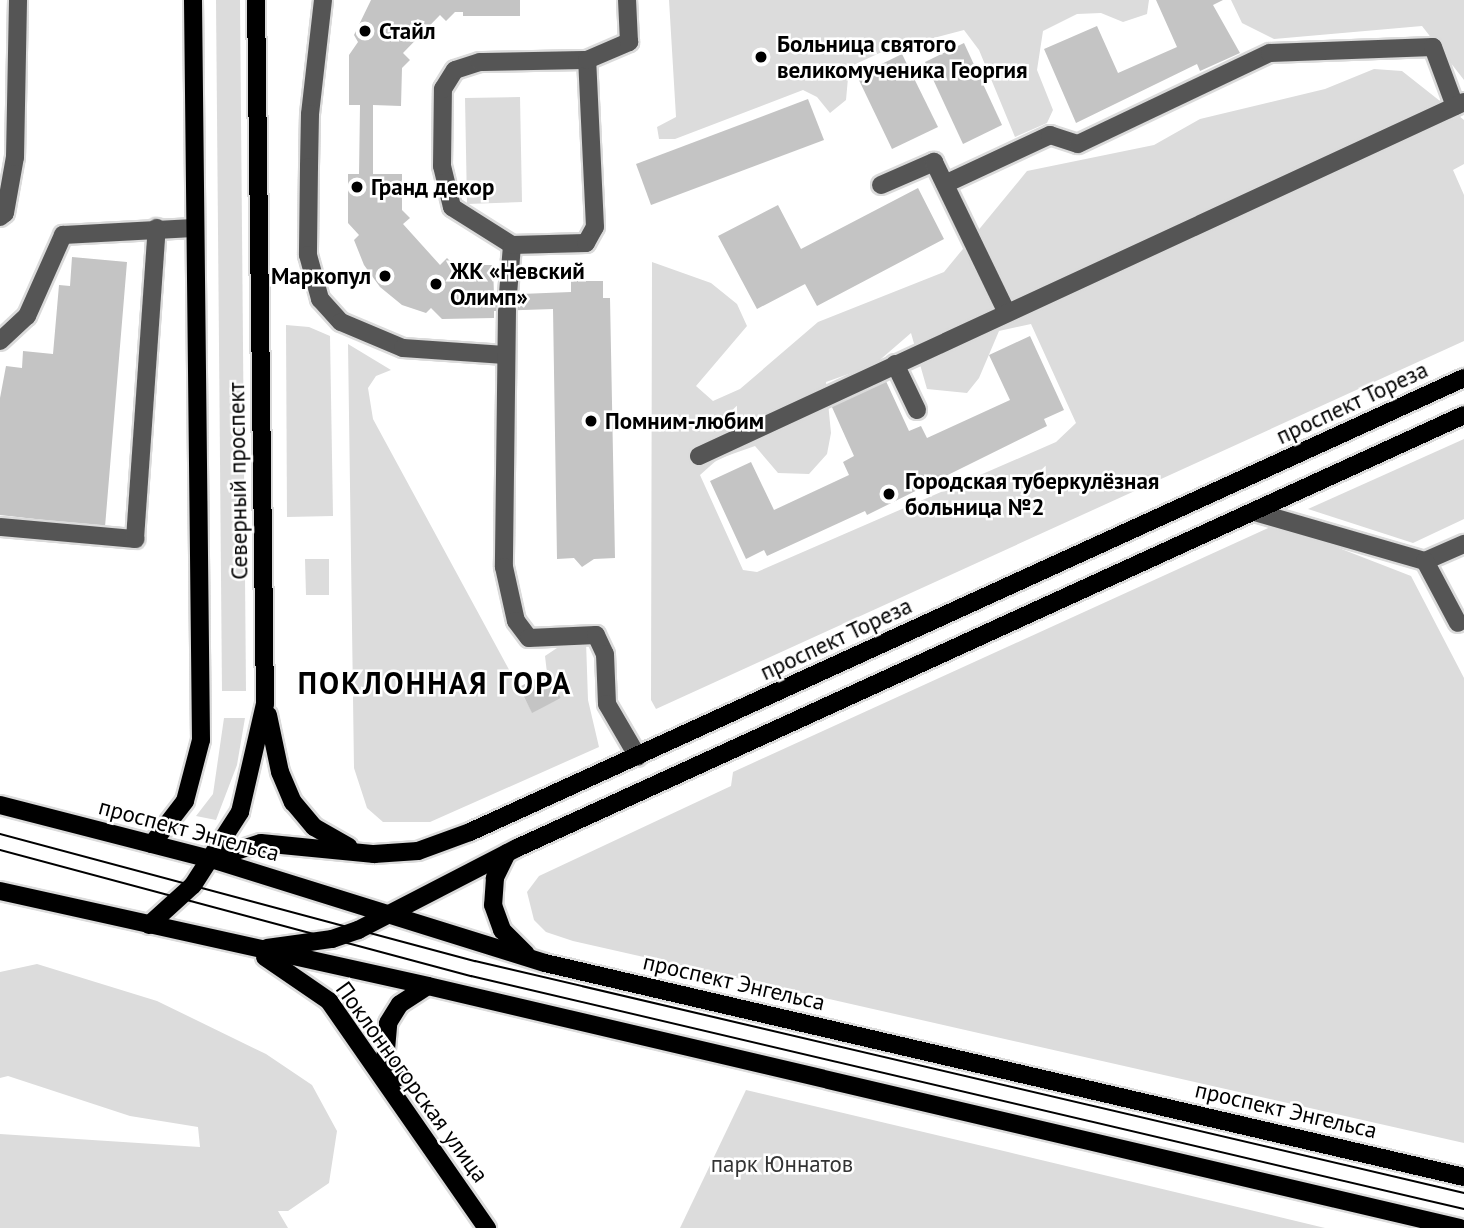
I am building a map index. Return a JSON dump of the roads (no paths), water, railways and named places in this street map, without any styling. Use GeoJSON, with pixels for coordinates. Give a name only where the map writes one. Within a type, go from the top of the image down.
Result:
{"type":"FeatureCollection","features":[{"type":"Feature","properties":{"kind":"main road","name":"Северный проспект"},"geometry":{"type":"LineString","coordinates":[[152,844],[185,801],[201,740],[193,0]]}},
{"type":"Feature","properties":{"kind":"main road","name":"Северный проспект"},"geometry":{"type":"LineString","coordinates":[[149,925],[193,885],[243,803],[265,705],[256,0]]}},
{"type":"Feature","properties":{"kind":"main road","name":"проспект Тореза"},"geometry":{"type":"LineString","coordinates":[[211,859],[261,844],[374,854],[418,851],[638,757],[1464,378]]}},
{"type":"Feature","properties":{"kind":"main road"},"geometry":{"type":"LineString","coordinates":[[253,950],[332,939],[507,853],[1464,415]]}},
{"type":"Feature","properties":{"kind":"main road"},"geometry":{"type":"LineString","coordinates":[[265,705],[280,772],[293,802],[314,827],[342,845],[374,854]]}},
{"type":"Feature","properties":{"kind":"main road","name":"проспект Энгельса"},"geometry":{"type":"LineString","coordinates":[[0,805],[211,859],[545,963],[1464,1177]]}},
{"type":"Feature","properties":{"kind":"main road"},"geometry":{"type":"LineString","coordinates":[[507,853],[495,878],[494,905],[502,930],[520,950],[545,963]]}},
{"type":"Feature","properties":{"kind":"main road"},"geometry":{"type":"LineString","coordinates":[[0,891],[253,950],[428,986],[1460,1228]]}},
{"type":"Feature","properties":{"kind":"main road","name":"Поклонногорская улица"},"geometry":{"type":"LineString","coordinates":[[253,950],[328,1001],[487,1228]]}},
{"type":"Feature","properties":{"kind":"main road","name":"Поклонногорская улица"},"geometry":{"type":"LineString","coordinates":[[428,986],[400,1004],[388,1023],[385,1061],[499,1228]]}},
{"type":"Feature","properties":{"kind":"lane"},"geometry":{"type":"LineString","coordinates":[[0,217],[5,213],[15,157],[18,0]]}},
{"type":"Feature","properties":{"kind":"lane"},"geometry":{"type":"LineString","coordinates":[[323,0],[310,114],[308,255],[320,299],[341,322],[403,348],[505,355]]}},
{"type":"Feature","properties":{"kind":"lane"},"geometry":{"type":"LineString","coordinates":[[587,60],[595,227],[586,243],[512,245],[453,207],[442,166],[443,89],[454,70],[480,62],[587,60],[629,42],[627,0]]}},
{"type":"Feature","properties":{"kind":"lane"},"geometry":{"type":"LineString","coordinates":[[699,456],[1006,311],[1460,104],[1433,47],[1270,53],[1078,144],[1050,135],[945,184]]}},
{"type":"Feature","properties":{"kind":"lane"},"geometry":{"type":"LineString","coordinates":[[881,185],[934,162],[1006,311]]}},
{"type":"Feature","properties":{"kind":"lane"},"geometry":{"type":"LineString","coordinates":[[0,527],[135,539],[158,228]]}},
{"type":"Feature","properties":{"kind":"lane"},"geometry":{"type":"LineString","coordinates":[[0,341],[27,316],[63,234],[194,228]]}},
{"type":"Feature","properties":{"kind":"lane"},"geometry":{"type":"LineString","coordinates":[[512,245],[505,355],[503,567],[516,621],[529,638],[596,635],[605,654],[607,704],[638,757]]}},
{"type":"Feature","properties":{"kind":"lane"},"geometry":{"type":"LineString","coordinates":[[895,364],[917,410]]}},
{"type":"Feature","properties":{"kind":"lane"},"geometry":{"type":"LineString","coordinates":[[1255,512],[1425,561],[1464,544]]}},
{"type":"Feature","properties":{"kind":"lane"},"geometry":{"type":"LineString","coordinates":[[1425,561],[1462,623]]}},
{"type":"Feature","properties":{"kind":"tram line"},"geometry":{"type":"LineString","coordinates":[[0,834],[475,961],[1464,1193]]}},
{"type":"Feature","properties":{"kind":"tram line"},"geometry":{"type":"LineString","coordinates":[[0,850],[471,976],[1464,1209]]}},
{"type":"Feature","properties":{"kind":"place","name":"Стайл"},"geometry":{"type":"Point","coordinates":[365,31]}},
{"type":"Feature","properties":{"kind":"place","name":"Больница святого великомученика Георгия"},"geometry":{"type":"Point","coordinates":[761,57]}},
{"type":"Feature","properties":{"kind":"place","name":"Гранд декор"},"geometry":{"type":"Point","coordinates":[357,187]}},
{"type":"Feature","properties":{"kind":"place","name":"Маркопул"},"geometry":{"type":"Point","coordinates":[385,276]}},
{"type":"Feature","properties":{"kind":"place","name":"ЖК «Невский Олимп»"},"geometry":{"type":"Point","coordinates":[436,284]}},
{"type":"Feature","properties":{"kind":"place","name":"Помним-любим"},"geometry":{"type":"Point","coordinates":[591,421]}},
{"type":"Feature","properties":{"kind":"place","name":"Городская туберкулёзная больница №2"},"geometry":{"type":"Point","coordinates":[889,494]}},
{"type":"Feature","properties":{"kind":"district","name":"ПОКЛОННАЯ ГОРА"},"geometry":{"type":"Point","coordinates":[435,683]}},
{"type":"Feature","properties":{"kind":"park label","name":"парк Юннатов"},"geometry":{"type":"Point","coordinates":[782,1164]}}]}
